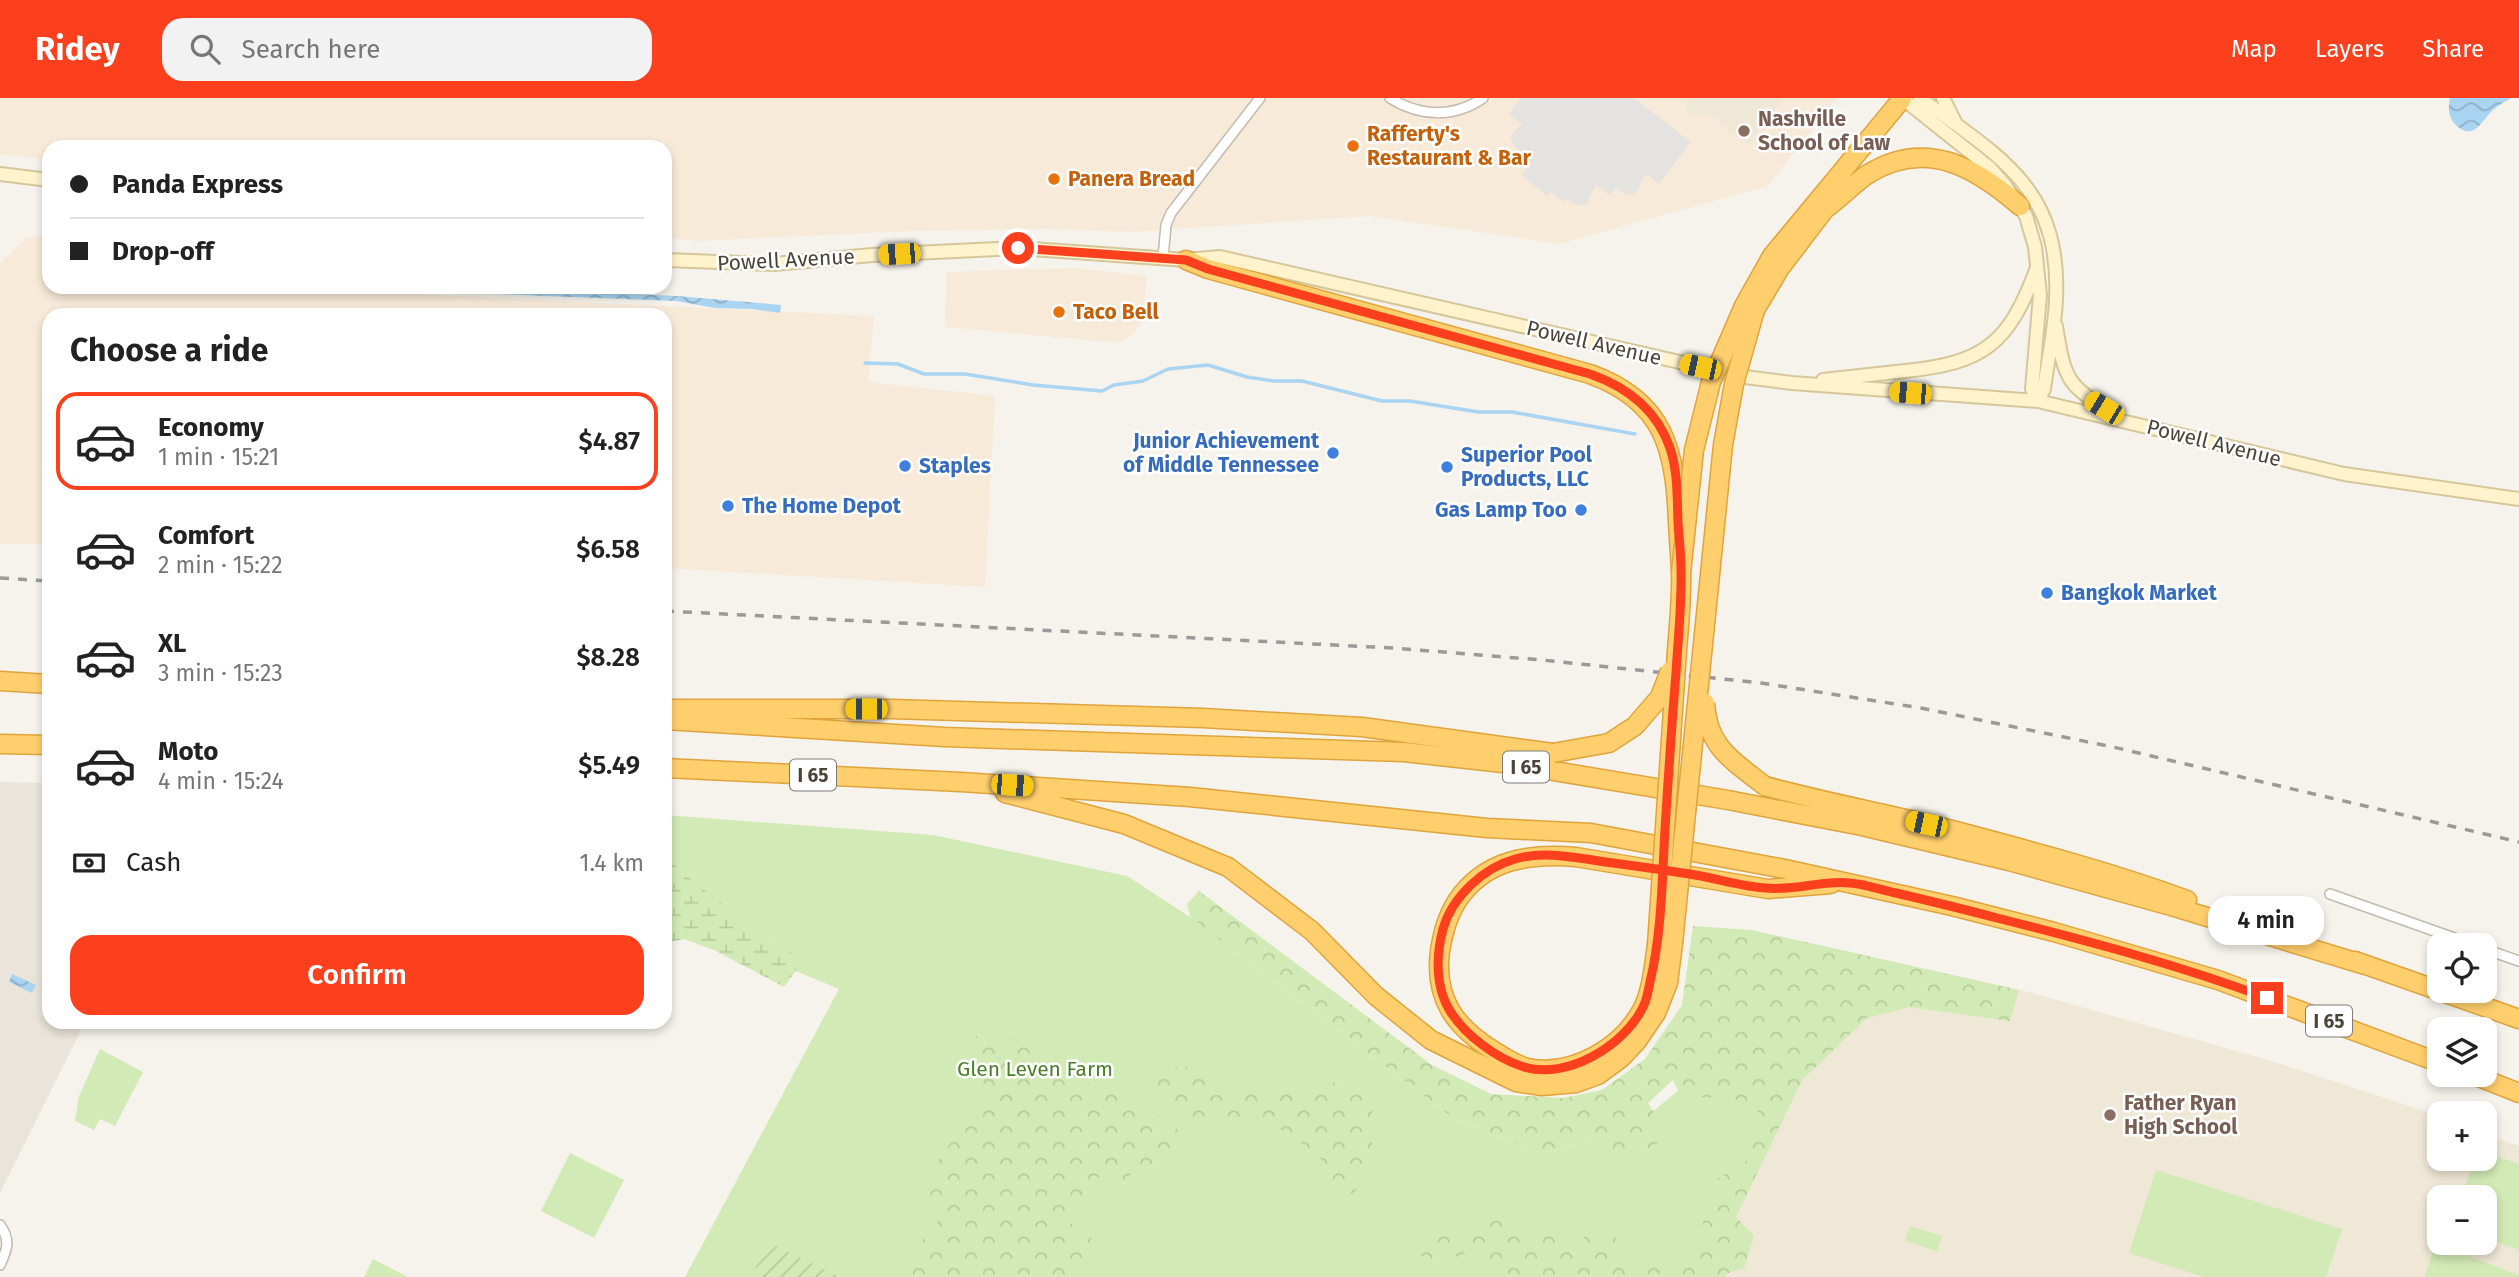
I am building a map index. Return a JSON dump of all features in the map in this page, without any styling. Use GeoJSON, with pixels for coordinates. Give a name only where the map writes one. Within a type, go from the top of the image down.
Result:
{"type":"FeatureCollection","features":[{"type":"Feature","properties":{"kind":"highway"},"geometry":{"type":"LineString","coordinates":[[1849,882],[1768,889],[1576,857],[1514,859],[1478,878],[1462,894],[1451,912],[1443,930],[1438,968],[1441,989],[1449,1010],[1465,1030],[1483,1044],[1526,1068],[1552,1069],[1591,1059],[1628,1031],[1644,1006],[1665,944],[1703,654],[1723,445],[1750,308],[1825,209],[1902,98]]}},
{"type":"Feature","properties":{"kind":"highway"},"geometry":{"type":"LineString","coordinates":[[961,782],[1124,824],[1228,867],[1312,931],[1376,996],[1431,1040],[1516,1082],[1542,1086],[1576,1083],[1598,1074],[1621,1058],[1637,1041],[1656,1013],[1668,983],[1665,944],[1681,573],[1698,436],[1711,382],[1750,308],[1772,256],[1902,98]]}},
{"type":"Feature","properties":{"kind":"highway"},"geometry":{"type":"LineString","coordinates":[[1825,209],[1870,173],[1899,161],[1919,158],[1940,159],[1969,168],[2020,206]]}},
{"type":"Feature","properties":{"kind":"highway"},"geometry":{"type":"LineString","coordinates":[[1186,260],[1208,269],[1590,374],[1618,386],[1635,397],[1661,428],[1672,457],[1676,480],[1681,573]]}},
{"type":"Feature","properties":{"kind":"highway"},"geometry":{"type":"LineString","coordinates":[[672,709],[891,709],[1203,718],[1362,727],[1553,753],[1609,743],[1635,726],[1660,697],[1677,651]]}},
{"type":"Feature","properties":{"kind":"highway"},"geometry":{"type":"LineString","coordinates":[[1703,654],[1706,724],[1725,755],[1765,786],[1827,803],[1951,830],[2143,884],[2365,965]]}},
{"type":"Feature","properties":{"kind":"highway"},"geometry":{"type":"LineString","coordinates":[[0,681],[42,684]]}},
{"type":"Feature","properties":{"kind":"highway","name":"I 65"},"geometry":{"type":"LineString","coordinates":[[672,720],[945,737],[1404,752],[1512,764],[1728,800],[1863,826],[2084,882],[2365,965],[2519,1019]]}},
{"type":"Feature","properties":{"kind":"highway"},"geometry":{"type":"LineString","coordinates":[[0,744],[42,745]]}},
{"type":"Feature","properties":{"kind":"highway","name":"I 65"},"geometry":{"type":"LineString","coordinates":[[672,768],[961,782],[1191,797],[1487,828],[1591,833],[1849,882],[2054,932],[2218,980],[2427,1058]]}},
{"type":"Feature","properties":{"kind":"highway"},"geometry":{"type":"LineString","coordinates":[[2497,1084],[2519,1093]]}},
{"type":"Feature","properties":{"kind":"main road"},"geometry":{"type":"LineString","coordinates":[[1902,98],[1990,168],[2020,206],[2033,236],[2040,295],[2032,389],[2039,401]]}},
{"type":"Feature","properties":{"kind":"main road"},"geometry":{"type":"LineString","coordinates":[[1920,98],[2018,174],[2037,201],[2049,231],[2056,280],[2055,318],[2045,389],[2039,401]]}},
{"type":"Feature","properties":{"kind":"main road"},"geometry":{"type":"LineString","coordinates":[[1943,98],[1957,125]]}},
{"type":"Feature","properties":{"kind":"main road"},"geometry":{"type":"LineString","coordinates":[[0,174],[42,179]]}},
{"type":"Feature","properties":{"kind":"main road","name":"Powell Avenue"},"geometry":{"type":"LineString","coordinates":[[672,260],[774,264],[872,255],[1018,248],[1186,260],[1220,257],[1745,377],[1791,383],[2039,401],[2344,474],[2519,499]]}},
{"type":"Feature","properties":{"kind":"main road"},"geometry":{"type":"LineString","coordinates":[[1791,383],[1938,368],[1968,359],[1986,348],[2008,326],[2036,269]]}},
{"type":"Feature","properties":{"kind":"main road"},"geometry":{"type":"LineString","coordinates":[[2055,318],[2063,369],[2080,394],[2128,422]]}},
{"type":"Feature","properties":{"kind":"street"},"geometry":{"type":"LineString","coordinates":[[1163,258],[1166,225],[1171,213],[1260,98]]}},
{"type":"Feature","properties":{"kind":"street"},"geometry":{"type":"LineString","coordinates":[[1390,98],[1413,109],[1439,113],[1464,108],[1483,98]]}},
{"type":"Feature","properties":{"kind":"street"},"geometry":{"type":"LineString","coordinates":[[2330,894],[2440,933]]}},
{"type":"Feature","properties":{"kind":"street"},"geometry":{"type":"LineString","coordinates":[[2497,953],[2519,961]]}},
{"type":"Feature","properties":{"kind":"street"},"geometry":{"type":"LineString","coordinates":[[0,1226],[6,1235],[8,1248],[0,1265]]}},
{"type":"Feature","properties":{"kind":"shaded area"},"geometry":{"type":"Polygon","coordinates":[[[0,98],[1837,98],[1768,186],[1559,244],[1370,216],[1132,232],[1048,229],[911,231],[697,241],[672,238],[672,140],[42,140],[42,159],[0,154],[0,98]]]}},
{"type":"Feature","properties":{"kind":"shaded area"},"geometry":{"type":"Polygon","coordinates":[[[1521,98],[1634,98],[1691,142],[1659,184],[1646,174],[1635,195],[1622,193],[1616,188],[1609,195],[1596,185],[1586,206],[1573,204],[1567,199],[1564,202],[1551,192],[1547,196],[1521,175],[1530,164],[1518,155],[1520,151],[1514,146],[1510,136],[1522,124],[1509,114],[1521,98]]]}},
{"type":"Feature","properties":{"kind":"shaded area","name":"Nashville School of Law"},"geometry":{"type":"Polygon","coordinates":[[[1686,98],[1784,98],[1748,145],[1706,113],[1695,117],[1692,112],[1689,114],[1686,98]]]}},
{"type":"Feature","properties":{"kind":"shaded area"},"geometry":{"type":"Polygon","coordinates":[[[42,237],[42,294],[416,294],[874,316],[868,382],[995,396],[985,587],[672,568],[672,308],[42,308],[42,544],[0,544],[0,263],[26,238],[42,237]]]}},
{"type":"Feature","properties":{"kind":"shaded area"},"geometry":{"type":"Polygon","coordinates":[[[1075,268],[1146,276],[1144,315],[1140,326],[1132,335],[1122,341],[1107,342],[945,327],[946,272],[1075,268]]]}},
{"type":"Feature","properties":{"kind":"shaded area"},"geometry":{"type":"Polygon","coordinates":[[[0,782],[42,783],[42,1029],[82,1029],[0,1193],[0,782]]]}},
{"type":"Feature","properties":{"kind":"shaded area","name":"Father Ryan High School"},"geometry":{"type":"Polygon","coordinates":[[[1864,955],[2025,991],[2268,1060],[2427,1112],[2427,1171],[2497,1171],[2497,1138],[2519,1146],[2519,1277],[1705,1277],[1864,955]]]}},
{"type":"Feature","properties":{"kind":"green space","name":"Glen Leven Farm"},"geometry":{"type":"Polygon","coordinates":[[[672,816],[933,835],[1127,876],[1190,917],[1453,1118],[1541,1153],[1629,1131],[1685,1085],[1751,930],[1864,955],[1705,1277],[685,1277],[839,989],[672,919],[672,816]]]}},
{"type":"Feature","properties":{"kind":"green space"},"geometry":{"type":"Polygon","coordinates":[[[672,864],[752,928],[804,960],[784,987],[714,950],[684,939],[672,942],[672,864]]]}},
{"type":"Feature","properties":{"kind":"green space"},"geometry":{"type":"Polygon","coordinates":[[[1199,891],[1432,1065],[1491,1094],[1563,1098],[1602,1090],[1645,1059],[1682,1005],[1693,926],[1751,930],[2019,990],[2010,1021],[1909,1007],[1867,1018],[1802,1080],[1736,1217],[1754,1236],[1744,1268],[1724,1277],[1521,1277],[1471,1264],[1467,1253],[1450,1259],[1427,1262],[1420,1254],[1429,1237],[1445,1232],[1471,1235],[1471,1226],[1477,1217],[1502,1210],[1520,1213],[1525,1225],[1525,1237],[1546,1234],[1571,1237],[1581,1245],[1584,1257],[1584,1231],[1616,1236],[1616,1256],[1620,1268],[1657,1266],[1683,1258],[1699,1238],[1705,1200],[1716,1207],[1722,1197],[1714,1181],[1749,1159],[1759,1102],[1680,1095],[1673,1080],[1648,1103],[1664,1128],[1655,1148],[1633,1156],[1607,1152],[1596,1139],[1541,1153],[1453,1118],[1190,917],[1187,904],[1199,891]]]}},
{"type":"Feature","properties":{"kind":"green space"},"geometry":{"type":"Polygon","coordinates":[[[976,1036],[1018,1036],[1044,1071],[1076,1075],[1091,1086],[1134,1094],[1157,1115],[1175,1124],[1180,1136],[1165,1167],[1146,1171],[1135,1159],[1126,1191],[1095,1176],[1087,1189],[1089,1200],[1071,1223],[1091,1238],[1088,1253],[1082,1258],[1074,1277],[902,1277],[911,1264],[916,1247],[938,1222],[925,1198],[927,1179],[954,1138],[994,1090],[967,1073],[969,1048],[976,1036]]]}},
{"type":"Feature","properties":{"kind":"green space"},"geometry":{"type":"Polygon","coordinates":[[[100,1049],[143,1072],[115,1126],[100,1119],[94,1130],[75,1121],[79,1096],[100,1049]]]}},
{"type":"Feature","properties":{"kind":"green space"},"geometry":{"type":"Polygon","coordinates":[[[1188,1067],[1205,1077],[1205,1093],[1240,1098],[1260,1088],[1300,1088],[1328,1082],[1347,1086],[1371,1101],[1372,1149],[1366,1172],[1354,1194],[1327,1187],[1320,1156],[1269,1122],[1248,1115],[1239,1127],[1216,1117],[1199,1124],[1188,1112],[1156,1097],[1145,1078],[1162,1069],[1188,1067]]]}},
{"type":"Feature","properties":{"kind":"green space"},"geometry":{"type":"Polygon","coordinates":[[[570,1153],[624,1180],[594,1238],[541,1211],[570,1153]]]}},
{"type":"Feature","properties":{"kind":"green space"},"geometry":{"type":"Polygon","coordinates":[[[2497,1156],[2519,1164],[2519,1250],[2497,1242],[2497,1185],[2465,1185],[2471,1171],[2497,1171],[2497,1156]]]}},
{"type":"Feature","properties":{"kind":"green space"},"geometry":{"type":"Polygon","coordinates":[[[2156,1170],[2342,1229],[2326,1277],[2204,1277],[2129,1253],[2156,1170]]]}},
{"type":"Feature","properties":{"kind":"green space"},"geometry":{"type":"Polygon","coordinates":[[[1910,1226],[1942,1236],[1937,1251],[1905,1241],[1910,1226]]]}},
{"type":"Feature","properties":{"kind":"green space"},"geometry":{"type":"Polygon","coordinates":[[[768,1242],[840,1277],[751,1277],[768,1242]]]}},
{"type":"Feature","properties":{"kind":"green space"},"geometry":{"type":"Polygon","coordinates":[[[2432,1255],[2465,1255],[2519,1275],[2519,1277],[2424,1277],[2432,1255]]]}},
{"type":"Feature","properties":{"kind":"green space"},"geometry":{"type":"Polygon","coordinates":[[[373,1259],[408,1277],[364,1277],[373,1259]]]}},
{"type":"Feature","properties":{"kind":"water"},"geometry":{"type":"Polygon","coordinates":[[[2450,98],[2511,98],[2494,109],[2477,128],[2468,131],[2462,130],[2451,119],[2450,98]]]}},
{"type":"Feature","properties":{"kind":"water"},"geometry":{"type":"Polygon","coordinates":[[[496,294],[631,294],[781,305],[780,313],[715,308],[676,301],[496,294]]]}},
{"type":"Feature","properties":{"kind":"water"},"geometry":{"type":"Polygon","coordinates":[[[12,974],[36,985],[32,993],[9,982],[12,974]]]}},
{"type":"Feature","properties":{"kind":"waterway"},"geometry":{"type":"LineString","coordinates":[[865,363],[898,364],[924,374],[965,374],[1033,385],[1102,391],[1114,385],[1143,381],[1168,369],[1208,365],[1247,377],[1302,381],[1382,401],[1410,401],[1478,412],[1512,412],[1635,434]]}},
{"type":"Feature","properties":{"kind":"railway"},"geometry":{"type":"LineString","coordinates":[[0,578],[42,581]]}},
{"type":"Feature","properties":{"kind":"railway"},"geometry":{"type":"LineString","coordinates":[[672,611],[1393,648],[1542,660],[1761,683],[1921,708],[2113,747],[2519,842]]}},
{"type":"Feature","properties":{"kind":"place","name":"Nashville School of Law"},"geometry":{"type":"Point","coordinates":[1744,131]}},
{"type":"Feature","properties":{"kind":"place","name":"Rafferty's Restaurant & Bar"},"geometry":{"type":"Point","coordinates":[1353,146]}},
{"type":"Feature","properties":{"kind":"place","name":"Panera Bread"},"geometry":{"type":"Point","coordinates":[1054,179]}},
{"type":"Feature","properties":{"kind":"place","name":"Taco Bell"},"geometry":{"type":"Point","coordinates":[1059,312]}},
{"type":"Feature","properties":{"kind":"place","name":"Junior Achievement of Middle Tennessee"},"geometry":{"type":"Point","coordinates":[1333,453]}},
{"type":"Feature","properties":{"kind":"place","name":"Staples"},"geometry":{"type":"Point","coordinates":[905,466]}},
{"type":"Feature","properties":{"kind":"place","name":"Superior Pool Products, LLC"},"geometry":{"type":"Point","coordinates":[1447,467]}},
{"type":"Feature","properties":{"kind":"place","name":"The Home Depot"},"geometry":{"type":"Point","coordinates":[728,506]}},
{"type":"Feature","properties":{"kind":"place","name":"Gas Lamp Too"},"geometry":{"type":"Point","coordinates":[1581,510]}},
{"type":"Feature","properties":{"kind":"place","name":"Bangkok Market"},"geometry":{"type":"Point","coordinates":[2047,593]}},
{"type":"Feature","properties":{"kind":"place","name":"Father Ryan High School"},"geometry":{"type":"Point","coordinates":[2110,1115]}},
{"type":"Feature","properties":{"kind":"route"},"geometry":{"type":"LineString","coordinates":[[1018,248],[1186,260],[1208,269],[1600,377],[1635,397],[1656,419],[1670,447],[1676,480],[1681,573],[1674,705],[1664,842],[1662,869],[1660,896],[1657,945],[1653,972],[1644,1006],[1628,1031],[1591,1059],[1552,1069],[1526,1068],[1502,1056],[1465,1030],[1449,1010],[1441,989],[1438,968],[1443,930],[1462,894],[1478,878],[1514,859],[1537,856],[1576,857],[1639,867],[1662,870],[1768,889],[1849,882],[2054,932],[2218,980],[2267,998]]}}]}
